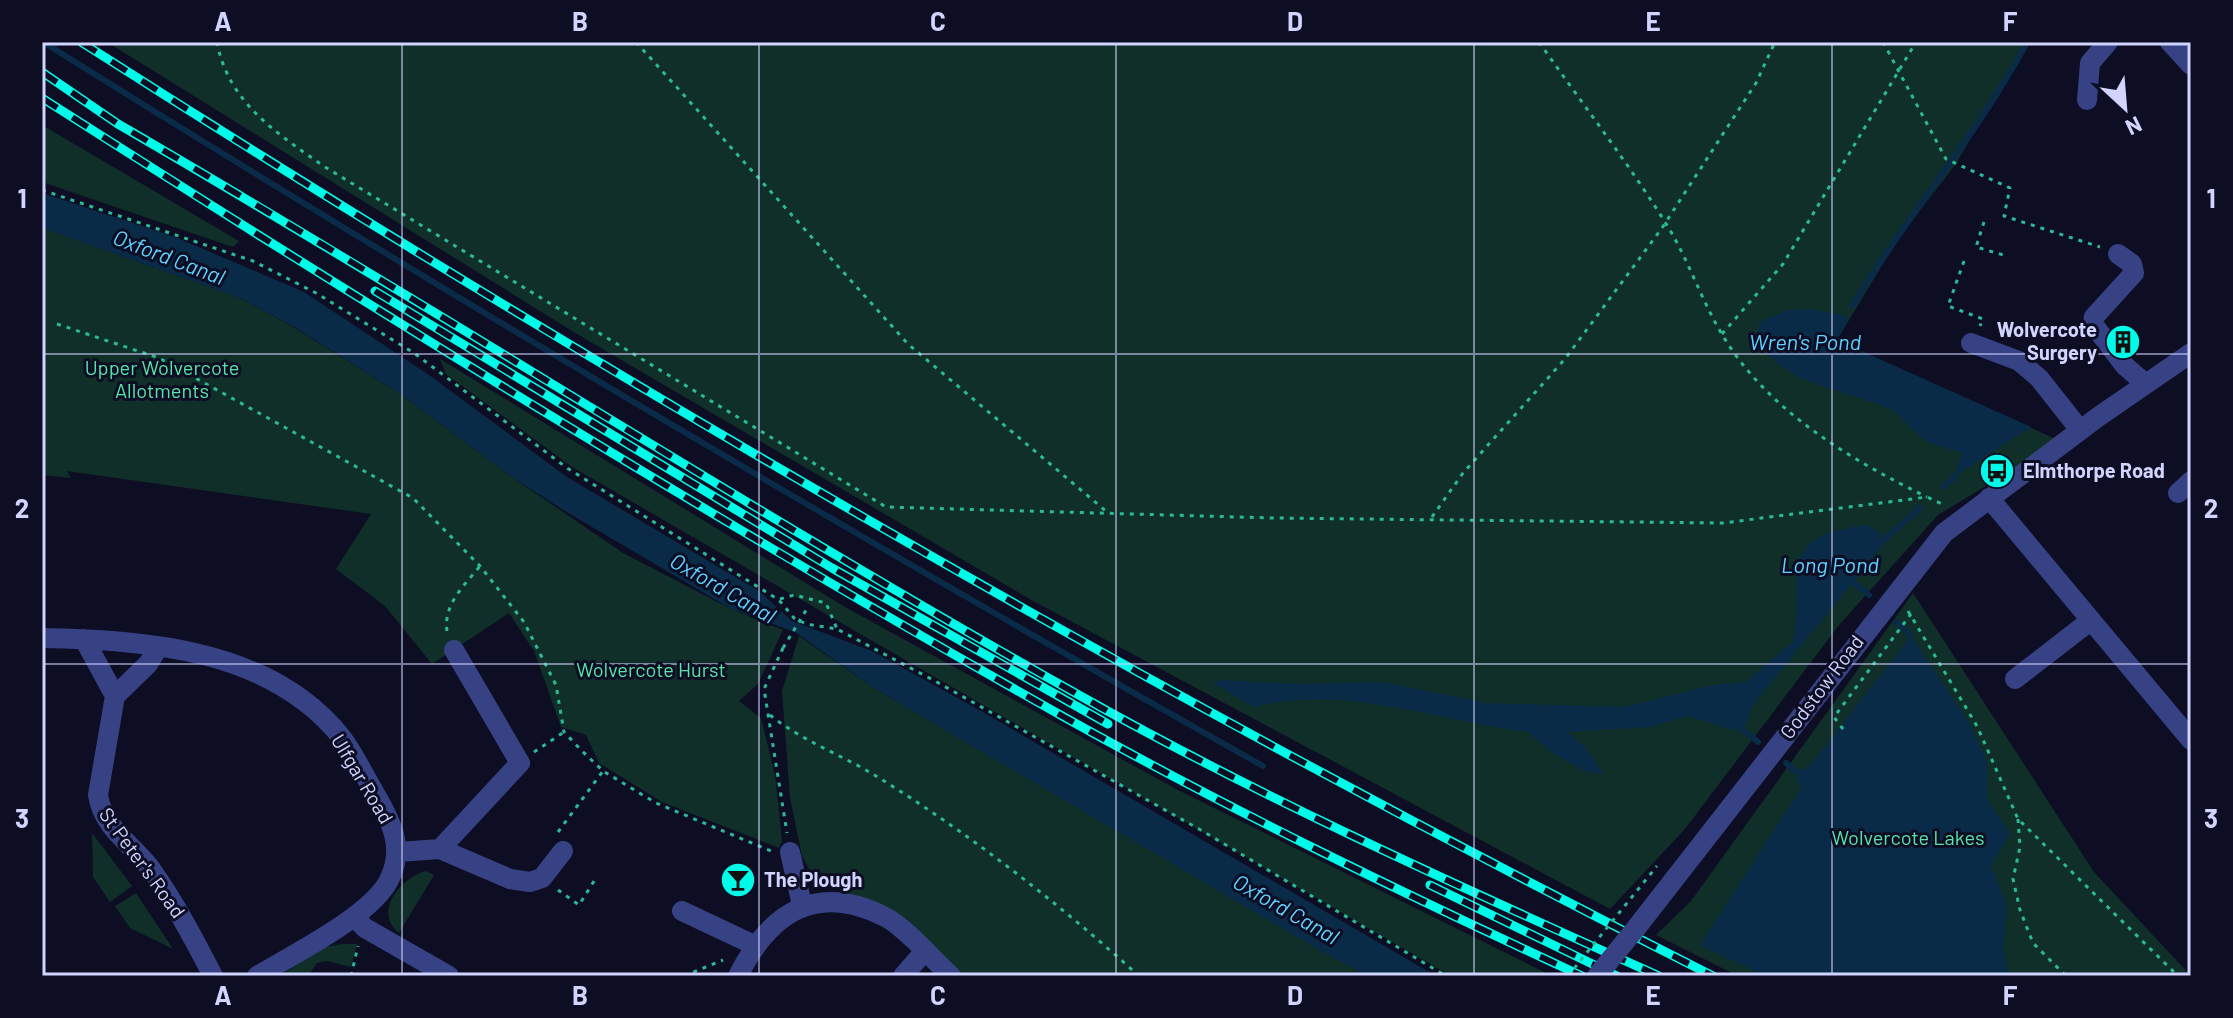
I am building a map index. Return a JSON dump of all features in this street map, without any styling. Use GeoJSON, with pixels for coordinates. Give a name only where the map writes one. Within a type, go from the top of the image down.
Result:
{"type":"FeatureCollection","features":[{"type":"Feature","properties":{"kind":"street"},"geometry":{"type":"LineString","coordinates":[[2087,100],[2090,63],[2108,42]]}},
{"type":"Feature","properties":{"kind":"street"},"geometry":{"type":"LineString","coordinates":[[2170,42],[2191,65]]}},
{"type":"Feature","properties":{"kind":"street"},"geometry":{"type":"LineString","coordinates":[[2118,254],[2132,264],[2134,273],[2094,317],[2093,324],[2125,366],[2146,384]]}},
{"type":"Feature","properties":{"kind":"street"},"geometry":{"type":"LineString","coordinates":[[1971,343],[2019,361],[2039,378],[2080,430]]}},
{"type":"Feature","properties":{"kind":"street","name":"Godstow Road"},"geometry":{"type":"LineString","coordinates":[[1597,976],[1936,542],[1962,518],[2080,430],[2191,353]]}},
{"type":"Feature","properties":{"kind":"street"},"geometry":{"type":"LineString","coordinates":[[1989,498],[2191,740]]}},
{"type":"Feature","properties":{"kind":"street"},"geometry":{"type":"LineString","coordinates":[[2015,679],[2090,621]]}},
{"type":"Feature","properties":{"kind":"street","name":"Ulfgar Road"},"geometry":{"type":"LineString","coordinates":[[42,638],[84,639],[158,648],[239,663],[284,685],[311,706],[342,739],[391,821],[398,852]]}},
{"type":"Feature","properties":{"kind":"street"},"geometry":{"type":"LineString","coordinates":[[84,639],[115,696],[148,664],[158,648]]}},
{"type":"Feature","properties":{"kind":"street"},"geometry":{"type":"LineString","coordinates":[[440,849],[520,763],[454,650]]}},
{"type":"Feature","properties":{"kind":"street","name":"St Peter's Road"},"geometry":{"type":"LineString","coordinates":[[115,696],[98,795],[100,812],[148,866],[182,916],[213,976]]}},
{"type":"Feature","properties":{"kind":"street"},"geometry":{"type":"LineString","coordinates":[[257,976],[354,917],[388,882],[398,852],[440,849],[510,879],[530,882],[542,878],[563,851]]}},
{"type":"Feature","properties":{"kind":"street"},"geometry":{"type":"LineString","coordinates":[[791,856],[802,905]]}},
{"type":"Feature","properties":{"kind":"street"},"geometry":{"type":"LineString","coordinates":[[738,976],[753,946],[776,921],[802,905],[841,901],[889,919],[951,976]]}},
{"type":"Feature","properties":{"kind":"street"},"geometry":{"type":"LineString","coordinates":[[682,911],[753,946]]}},
{"type":"Feature","properties":{"kind":"street"},"geometry":{"type":"LineString","coordinates":[[354,917],[365,928],[449,976]]}},
{"type":"Feature","properties":{"kind":"street"},"geometry":{"type":"LineString","coordinates":[[903,976],[924,952]]}},
{"type":"Feature","properties":{"kind":"path"},"geometry":{"type":"LineString","coordinates":[[217,42],[220,58],[236,91],[260,121],[325,167],[886,507],[1273,518],[1723,523],[1927,497]]}},
{"type":"Feature","properties":{"kind":"path"},"geometry":{"type":"LineString","coordinates":[[636,42],[908,344],[1107,512]]}},
{"type":"Feature","properties":{"kind":"path"},"geometry":{"type":"LineString","coordinates":[[1539,42],[1666,223],[1722,334],[1739,361],[1809,428],[1875,472],[1962,518]]}},
{"type":"Feature","properties":{"kind":"path"},"geometry":{"type":"LineString","coordinates":[[1431,519],[1463,473],[1565,359],[1666,223],[1756,83],[1775,42]]}},
{"type":"Feature","properties":{"kind":"path"},"geometry":{"type":"LineString","coordinates":[[1883,42],[1946,159],[2010,188],[2004,216],[2118,254]]}},
{"type":"Feature","properties":{"kind":"path"},"geometry":{"type":"LineString","coordinates":[[1722,334],[1783,264],[1896,70],[1916,42]]}},
{"type":"Feature","properties":{"kind":"path"},"geometry":{"type":"LineString","coordinates":[[42,190],[253,261],[316,293],[414,353],[567,468],[779,600],[794,618],[806,624],[837,629],[1185,821],[1446,976]]}},
{"type":"Feature","properties":{"kind":"path"},"geometry":{"type":"LineString","coordinates":[[1984,222],[1976,247],[2007,256]]}},
{"type":"Feature","properties":{"kind":"path"},"geometry":{"type":"LineString","coordinates":[[1964,261],[1948,306],[1983,319],[1971,343]]}},
{"type":"Feature","properties":{"kind":"path"},"geometry":{"type":"LineString","coordinates":[[57,324],[159,358],[413,498],[480,566],[524,622],[556,685],[564,732],[603,771],[656,803],[791,856],[764,689],[783,648],[812,602]]}},
{"type":"Feature","properties":{"kind":"path"},"geometry":{"type":"LineString","coordinates":[[454,650],[445,619],[454,598],[480,566]]}},
{"type":"Feature","properties":{"kind":"path"},"geometry":{"type":"LineString","coordinates":[[1896,590],[1977,726],[2018,819],[2020,847],[2013,879],[2020,910],[2033,943],[2066,976]]}},
{"type":"Feature","properties":{"kind":"path"},"geometry":{"type":"LineString","coordinates":[[779,600],[794,595],[812,602],[826,603],[837,629]]}},
{"type":"Feature","properties":{"kind":"path"},"geometry":{"type":"LineString","coordinates":[[1843,729],[1834,717],[1911,614]]}},
{"type":"Feature","properties":{"kind":"path"},"geometry":{"type":"LineString","coordinates":[[770,715],[785,728],[877,777],[1005,863],[1139,976]]}},
{"type":"Feature","properties":{"kind":"path"},"geometry":{"type":"LineString","coordinates":[[520,763],[564,732]]}},
{"type":"Feature","properties":{"kind":"path"},"geometry":{"type":"LineString","coordinates":[[563,851],[555,836],[603,771]]}},
{"type":"Feature","properties":{"kind":"path"},"geometry":{"type":"LineString","coordinates":[[2018,819],[2178,976]]}},
{"type":"Feature","properties":{"kind":"path"},"geometry":{"type":"LineString","coordinates":[[1568,976],[1657,866]]}},
{"type":"Feature","properties":{"kind":"path"},"geometry":{"type":"LineString","coordinates":[[542,878],[579,905],[596,878]]}},
{"type":"Feature","properties":{"kind":"path"},"geometry":{"type":"LineString","coordinates":[[684,976],[753,946]]}},
{"type":"Feature","properties":{"kind":"green space"},"geometry":{"type":"Polygon","coordinates":[[[107,42],[2026,42],[1956,164],[1900,236],[1837,340],[2060,441],[1938,515],[1839,625],[1685,829],[1610,909],[1035,602],[577,334],[107,42]]]}},
{"type":"Feature","properties":{"kind":"green space"},"geometry":{"type":"Polygon","coordinates":[[[42,125],[239,241],[233,247],[42,182],[42,125]]]}},
{"type":"Feature","properties":{"kind":"green space"},"geometry":{"type":"Polygon","coordinates":[[[42,228],[238,297],[290,325],[399,393],[512,477],[623,553],[733,610],[783,630],[758,684],[739,701],[761,718],[775,775],[782,840],[779,848],[662,802],[599,763],[586,735],[561,727],[534,651],[509,613],[432,664],[385,606],[336,569],[371,514],[67,471],[71,478],[42,475],[42,228]]]}},
{"type":"Feature","properties":{"kind":"green space"},"geometry":{"type":"Polygon","coordinates":[[[440,359],[845,607],[1178,790],[1552,976],[1451,976],[572,467],[446,374],[440,359]]]}},
{"type":"Feature","properties":{"kind":"green space","name":"Wolvercote Lakes"},"geometry":{"type":"Polygon","coordinates":[[[1913,593],[2094,872],[2191,976],[1738,976],[1656,935],[1691,901],[1913,593]]]}},
{"type":"Feature","properties":{"kind":"green space"},"geometry":{"type":"Polygon","coordinates":[[[799,636],[877,690],[1367,976],[964,976],[929,945],[810,871],[802,856],[790,798],[782,691],[799,636]]]}},
{"type":"Feature","properties":{"kind":"green space"},"geometry":{"type":"Polygon","coordinates":[[[92,833],[132,886],[110,902],[93,877],[92,833]]]}},
{"type":"Feature","properties":{"kind":"green space"},"geometry":{"type":"Polygon","coordinates":[[[426,871],[434,875],[399,933],[392,925],[389,906],[399,888],[426,871]]]}},
{"type":"Feature","properties":{"kind":"green space"},"geometry":{"type":"Polygon","coordinates":[[[136,893],[173,949],[130,928],[115,906],[136,893]]]}},
{"type":"Feature","properties":{"kind":"green space"},"geometry":{"type":"Polygon","coordinates":[[[357,944],[351,967],[327,961],[317,963],[308,976],[279,976],[325,947],[357,944]]]}},
{"type":"Feature","properties":{"kind":"water","name":"Oxford Canal"},"geometry":{"type":"Polygon","coordinates":[[[42,193],[175,237],[304,292],[429,375],[567,477],[759,591],[792,621],[872,651],[981,711],[1436,976],[1367,976],[1316,948],[877,690],[795,632],[733,610],[565,511],[512,477],[399,393],[291,325],[238,297],[42,228],[42,193]]]}},
{"type":"Feature","properties":{"kind":"water","name":"Wren's Pond"},"geometry":{"type":"Polygon","coordinates":[[[1811,309],[1850,317],[1837,340],[2031,427],[1954,477],[1962,452],[1927,441],[1889,409],[1797,376],[1767,353],[1756,337],[1760,322],[1787,310],[1811,309]]]}},
{"type":"Feature","properties":{"kind":"water","name":"Long Pond"},"geometry":{"type":"Polygon","coordinates":[[[1866,525],[1880,532],[1884,544],[1752,706],[1746,726],[1733,730],[1687,716],[1650,727],[1567,732],[1586,748],[1603,773],[1574,765],[1528,732],[1357,702],[1288,701],[1254,707],[1213,683],[1220,680],[1297,684],[1383,682],[1486,703],[1625,707],[1713,685],[1746,682],[1793,641],[1799,561],[1805,549],[1816,539],[1836,531],[1866,525]]]}},
{"type":"Feature","properties":{"kind":"water","name":"Wolvercote Lakes"},"geometry":{"type":"Polygon","coordinates":[[[1911,636],[1969,722],[1987,762],[1987,798],[2010,834],[1991,866],[2007,906],[2003,947],[2008,976],[1765,976],[1700,945],[1801,788],[1795,771],[1808,768],[1911,636]]]}},
{"type":"Feature","properties":{"kind":"waterway"},"geometry":{"type":"LineString","coordinates":[[43,42],[649,411],[1263,766]]}},
{"type":"Feature","properties":{"kind":"waterway"},"geometry":{"type":"LineString","coordinates":[[1852,306],[1986,110],[2027,42]]}},
{"type":"Feature","properties":{"kind":"waterway"},"geometry":{"type":"LineString","coordinates":[[1943,487],[1954,477]]}},
{"type":"Feature","properties":{"kind":"waterway"},"geometry":{"type":"LineString","coordinates":[[1883,541],[1920,508]]}},
{"type":"Feature","properties":{"kind":"waterway"},"geometry":{"type":"LineString","coordinates":[[1854,583],[1869,595]]}},
{"type":"Feature","properties":{"kind":"waterway"},"geometry":{"type":"LineString","coordinates":[[1897,622],[1911,636]]}},
{"type":"Feature","properties":{"kind":"waterway"},"geometry":{"type":"LineString","coordinates":[[1740,728],[1758,742]]}},
{"type":"Feature","properties":{"kind":"waterway"},"geometry":{"type":"LineString","coordinates":[[1786,763],[1795,771]]}},
{"type":"Feature","properties":{"kind":"railway"},"geometry":{"type":"LineString","coordinates":[[81,42],[480,290],[885,530],[1296,759],[1713,976]]}},
{"type":"Feature","properties":{"kind":"railway"},"geometry":{"type":"LineString","coordinates":[[42,72],[118,124],[835,555],[1077,694],[1292,807],[1659,976]]}},
{"type":"Feature","properties":{"kind":"railway"},"geometry":{"type":"LineString","coordinates":[[42,98],[549,415],[934,643],[1127,752],[1256,819],[1582,976]]}},
{"type":"Feature","properties":{"kind":"railway"},"geometry":{"type":"LineString","coordinates":[[375,291],[832,568],[1108,724]]}},
{"type":"Feature","properties":{"kind":"railway"},"geometry":{"type":"LineString","coordinates":[[1430,885],[1617,976]]}},
{"type":"Feature","properties":{"kind":"place","name":"Wolvercote Surgery"},"geometry":{"type":"Point","coordinates":[2123,342]}},
{"type":"Feature","properties":{"kind":"place","name":"Elmthorpe Road"},"geometry":{"type":"Point","coordinates":[1997,471]}},
{"type":"Feature","properties":{"kind":"place","name":"The Plough"},"geometry":{"type":"Point","coordinates":[738,880]}},
{"type":"Feature","properties":{"kind":"park label","name":"Upper Wolvercote Allotments"},"geometry":{"type":"Point","coordinates":[162,380]}},
{"type":"Feature","properties":{"kind":"park label","name":"Wolvercote Hurst"},"geometry":{"type":"Point","coordinates":[651,670]}}]}
